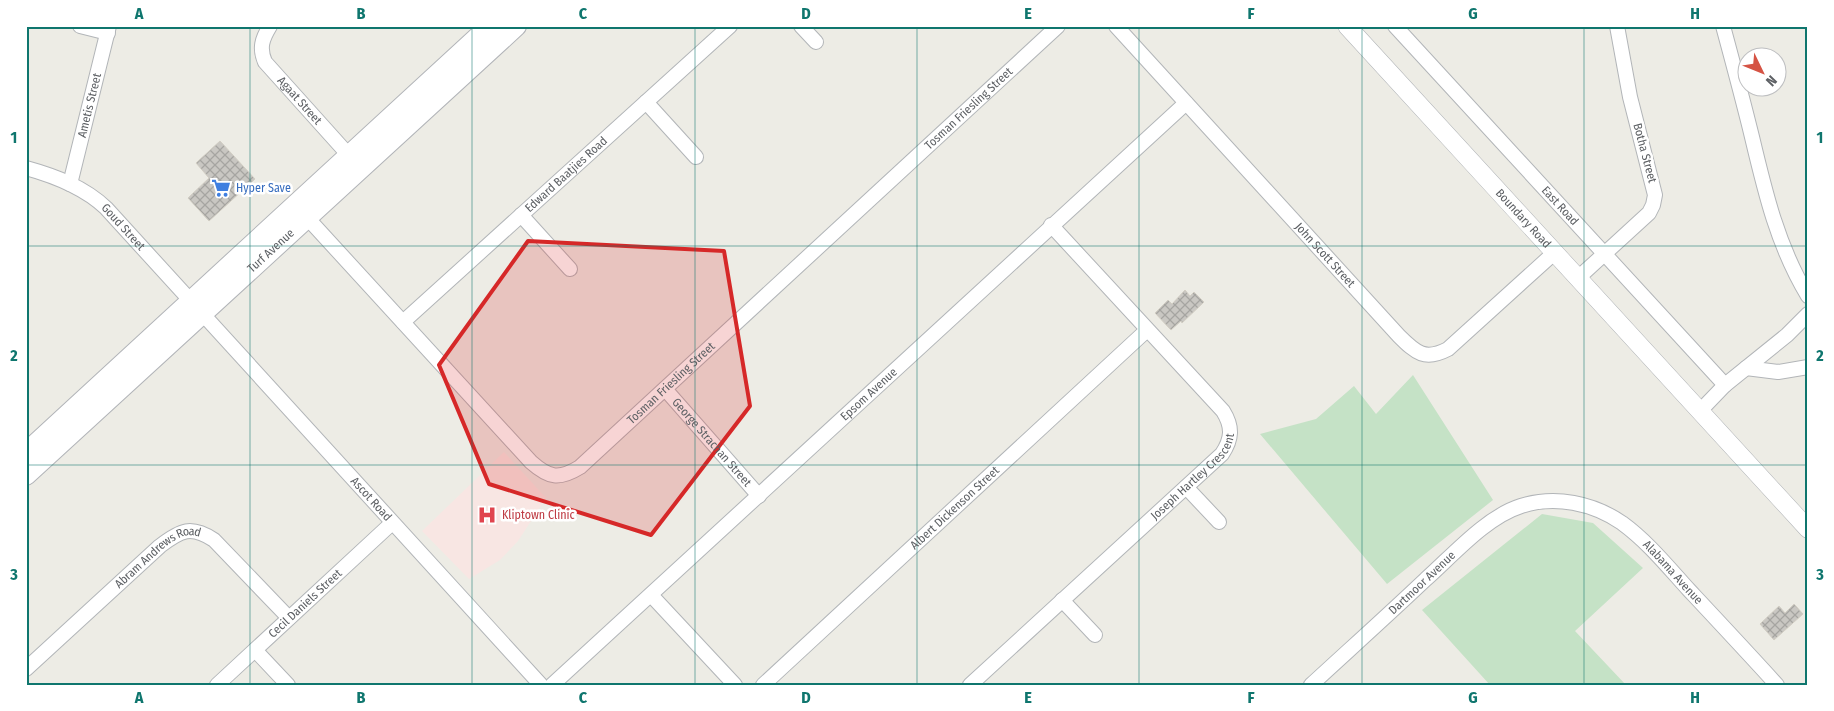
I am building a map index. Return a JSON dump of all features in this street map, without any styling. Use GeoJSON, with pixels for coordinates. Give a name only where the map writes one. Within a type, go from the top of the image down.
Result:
{"type":"FeatureCollection","features":[{"type":"Feature","properties":{"kind":"main road","name":"Turf Avenue"},"geometry":{"type":"LineString","coordinates":[[26,452],[196,307],[301,212],[355,162],[490,26]]}},
{"type":"Feature","properties":{"kind":"main road","name":"Turf Avenue"},"geometry":{"type":"LineString","coordinates":[[355,162],[516,26]]}},
{"type":"Feature","properties":{"kind":"main road","name":"Turf Avenue"},"geometry":{"type":"LineString","coordinates":[[26,475],[196,307]]}},
{"type":"Feature","properties":{"kind":"street"},"geometry":{"type":"LineString","coordinates":[[80,26],[108,30]]}},
{"type":"Feature","properties":{"kind":"street","name":"Agaat Street"},"geometry":{"type":"LineString","coordinates":[[270,26],[261,45],[265,62],[355,162]]}},
{"type":"Feature","properties":{"kind":"street","name":"Edward Baatjies Road"},"geometry":{"type":"LineString","coordinates":[[403,322],[730,26]]}},
{"type":"Feature","properties":{"kind":"street"},"geometry":{"type":"LineString","coordinates":[[801,26],[816,42]]}},
{"type":"Feature","properties":{"kind":"street","name":"Tosman Friesling Street"},"geometry":{"type":"LineString","coordinates":[[301,212],[531,462],[542,472],[551,476],[560,476],[580,467],[1058,26]]}},
{"type":"Feature","properties":{"kind":"street","name":"John Scott Street"},"geometry":{"type":"LineString","coordinates":[[1116,26],[1412,349],[1422,354],[1430,355],[1448,349],[1554,253]]}},
{"type":"Feature","properties":{"kind":"street","name":"Boundary Road"},"geometry":{"type":"LineString","coordinates":[[1347,26],[1808,529]]}},
{"type":"Feature","properties":{"kind":"street","name":"East Road"},"geometry":{"type":"LineString","coordinates":[[1396,26],[1725,385]]}},
{"type":"Feature","properties":{"kind":"street","name":"Botha Street"},"geometry":{"type":"LineString","coordinates":[[1578,278],[1649,213],[1655,195],[1630,97],[1617,26]]}},
{"type":"Feature","properties":{"kind":"street"},"geometry":{"type":"LineString","coordinates":[[1723,26],[1778,233],[1791,265],[1808,296]]}},
{"type":"Feature","properties":{"kind":"street","name":"Ametis Street"},"geometry":{"type":"LineString","coordinates":[[70,184],[108,30]]}},
{"type":"Feature","properties":{"kind":"street"},"geometry":{"type":"LineString","coordinates":[[646,102],[696,158]]}},
{"type":"Feature","properties":{"kind":"street","name":"Epsom Avenue"},"geometry":{"type":"LineString","coordinates":[[552,685],[1186,103]]}},
{"type":"Feature","properties":{"kind":"street","name":"Goud Street"},"geometry":{"type":"LineString","coordinates":[[26,168],[70,184],[93,197],[106,208],[196,307]]}},
{"type":"Feature","properties":{"kind":"street"},"geometry":{"type":"LineString","coordinates":[[521,215],[570,269]]}},
{"type":"Feature","properties":{"kind":"street","name":"Joseph Hartley Crescent"},"geometry":{"type":"LineString","coordinates":[[970,685],[1222,454],[1230,440],[1230,425],[1223,411],[1052,225]]}},
{"type":"Feature","properties":{"kind":"street","name":"Ascot Road"},"geometry":{"type":"LineString","coordinates":[[196,307],[541,685]]}},
{"type":"Feature","properties":{"kind":"street"},"geometry":{"type":"LineString","coordinates":[[1700,411],[1725,385],[1787,335],[1808,314]]}},
{"type":"Feature","properties":{"kind":"street","name":"Albert Dickenson Street"},"geometry":{"type":"LineString","coordinates":[[763,685],[1147,330]]}},
{"type":"Feature","properties":{"kind":"street"},"geometry":{"type":"LineString","coordinates":[[1746,368],[1778,372],[1808,367]]}},
{"type":"Feature","properties":{"kind":"street","name":"George Strachan Street"},"geometry":{"type":"LineString","coordinates":[[665,390],[759,496]]}},
{"type":"Feature","properties":{"kind":"street"},"geometry":{"type":"LineString","coordinates":[[1186,487],[1218,522]]}},
{"type":"Feature","properties":{"kind":"street","name":"Dartmoor Avenue"},"geometry":{"type":"LineString","coordinates":[[1311,685],[1481,530],[1511,509],[1545,501]]}},
{"type":"Feature","properties":{"kind":"street","name":"Alabama Avenue"},"geometry":{"type":"LineString","coordinates":[[1545,501],[1568,502],[1586,506],[1608,515],[1631,530],[1658,556],[1777,685]]}},
{"type":"Feature","properties":{"kind":"street","name":"Cecil Daniels Street"},"geometry":{"type":"LineString","coordinates":[[218,685],[392,523]]}},
{"type":"Feature","properties":{"kind":"street","name":"Abram Andrews Road"},"geometry":{"type":"LineString","coordinates":[[26,669],[160,546],[176,536],[193,530],[204,533],[214,540],[289,618]]}},
{"type":"Feature","properties":{"kind":"street"},"geometry":{"type":"LineString","coordinates":[[651,595],[735,685]]}},
{"type":"Feature","properties":{"kind":"street"},"geometry":{"type":"LineString","coordinates":[[1062,600],[1096,635]]}},
{"type":"Feature","properties":{"kind":"street"},"geometry":{"type":"LineString","coordinates":[[256,650],[288,685]]}},
{"type":"Feature","properties":{"kind":"highlighted area"},"geometry":{"type":"Polygon","coordinates":[[[528,241],[724,251],[750,406],[651,535],[489,484],[439,365],[528,241]]]}},
{"type":"Feature","properties":{"kind":"shaded area","name":"Kliptown Clinic"},"geometry":{"type":"Polygon","coordinates":[[[504,452],[546,498],[518,541],[500,560],[469,579],[422,531],[504,452]]]}},
{"type":"Feature","properties":{"kind":"green space"},"geometry":{"type":"Polygon","coordinates":[[[1413,375],[1493,500],[1387,584],[1260,434],[1316,419],[1354,386],[1376,414],[1413,375]]]}},
{"type":"Feature","properties":{"kind":"green space"},"geometry":{"type":"Polygon","coordinates":[[[1542,514],[1593,523],[1643,568],[1575,631],[1626,685],[1490,685],[1422,610],[1542,514]]]}},
{"type":"Feature","properties":{"kind":"building","name":"Hyper Save"},"geometry":{"type":"Polygon","coordinates":[[[220,141],[255,179],[209,221],[188,198],[209,178],[196,163],[220,141]]]}},
{"type":"Feature","properties":{"kind":"building"},"geometry":{"type":"Polygon","coordinates":[[[1185,290],[1190,296],[1194,292],[1204,302],[1182,323],[1181,321],[1171,330],[1155,313],[1168,300],[1172,304],[1185,290]]]}},
{"type":"Feature","properties":{"kind":"building"},"geometry":{"type":"Polygon","coordinates":[[[1794,604],[1803,614],[1774,640],[1760,624],[1779,606],[1785,613],[1794,604]]]}},
{"type":"Feature","properties":{"kind":"place","name":"Hyper Save"},"geometry":{"type":"Point","coordinates":[221,188]}},
{"type":"Feature","properties":{"kind":"place","name":"Kliptown Clinic"},"geometry":{"type":"Point","coordinates":[487,515]}}]}
